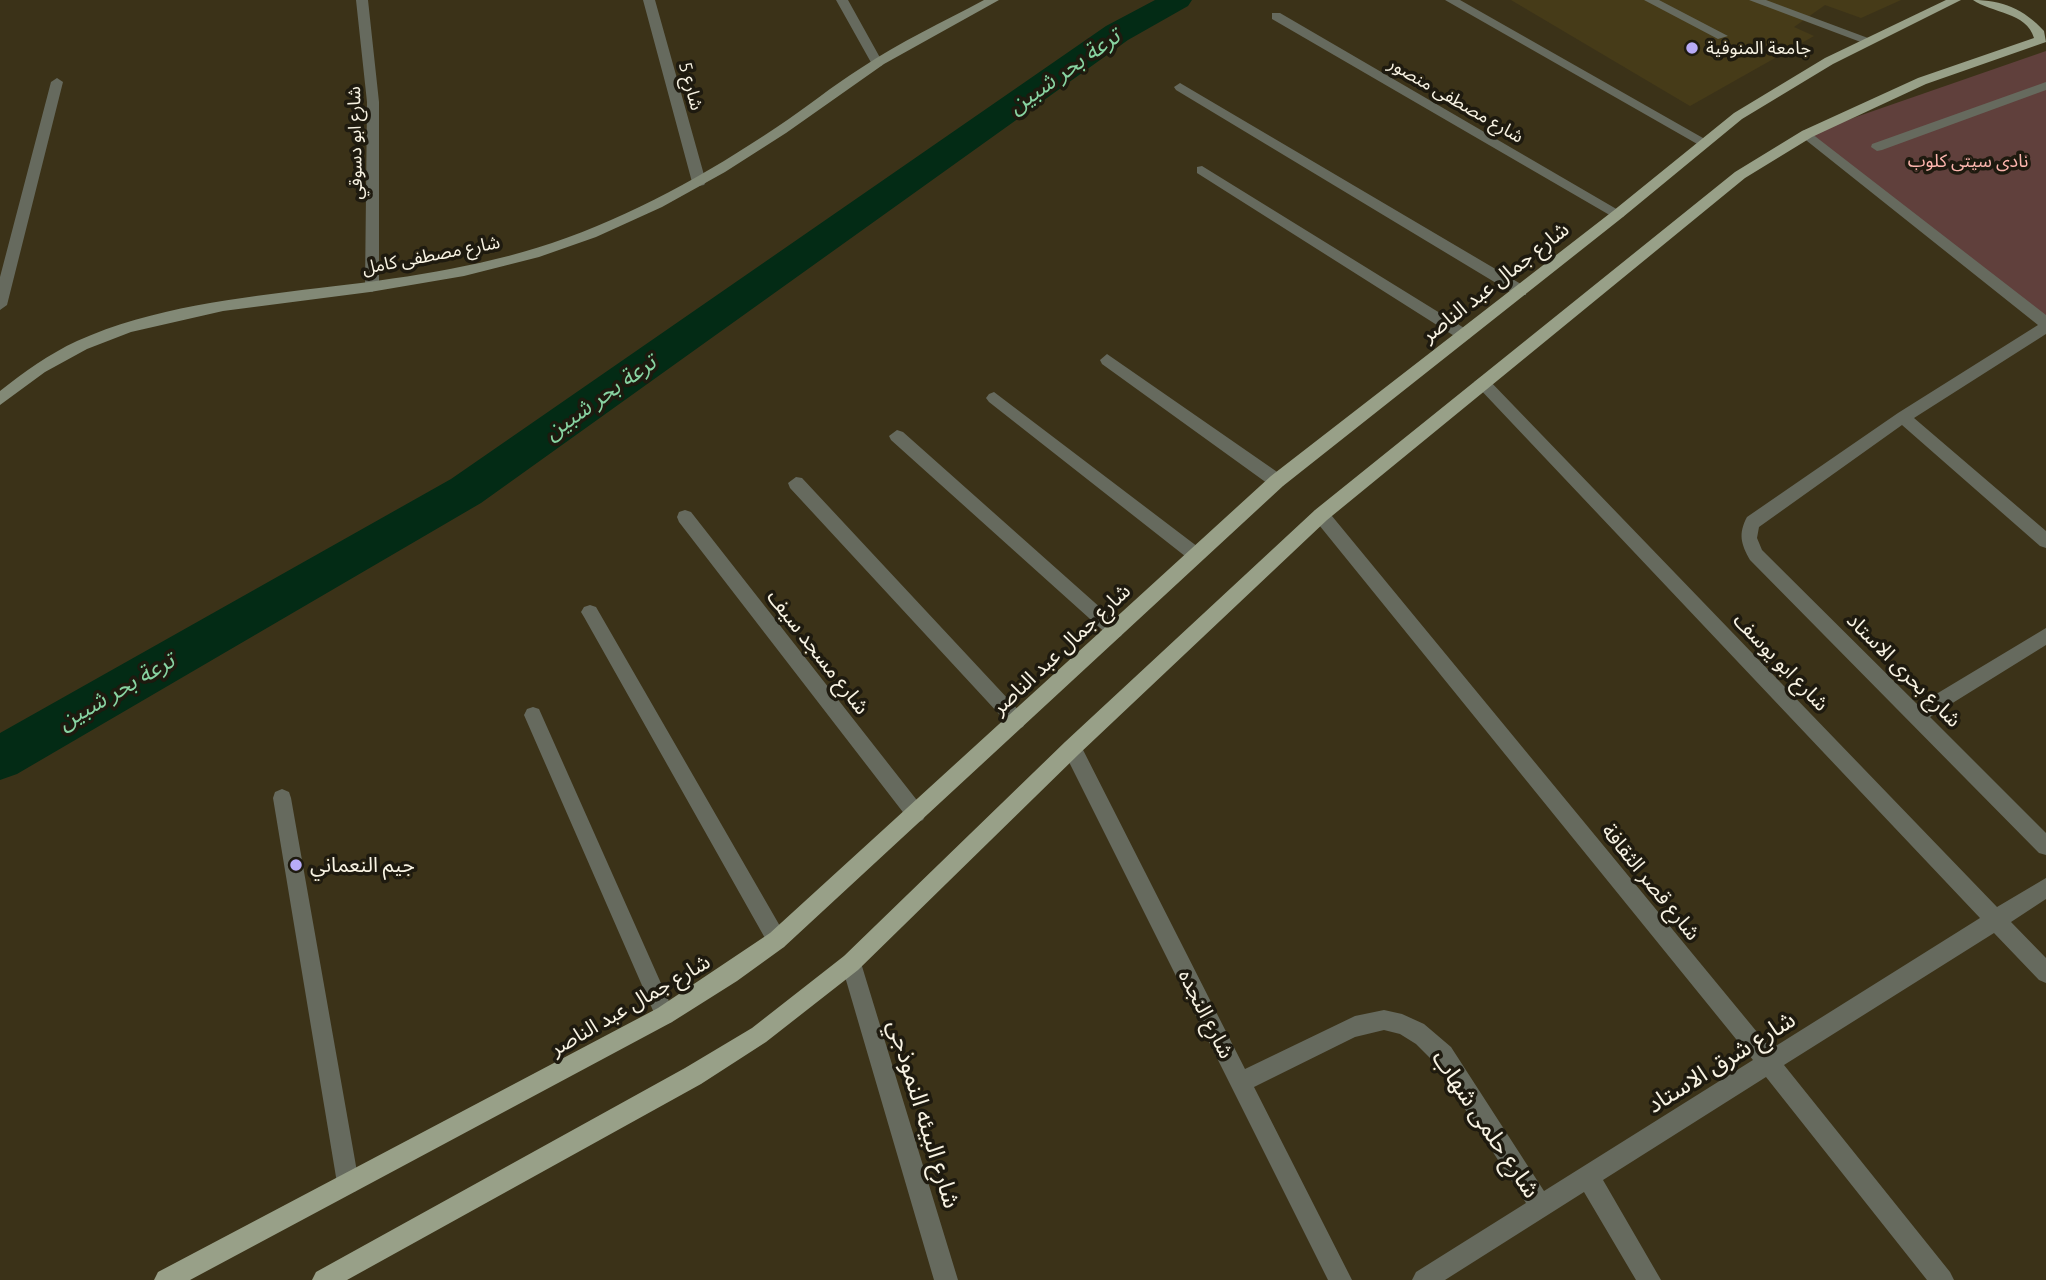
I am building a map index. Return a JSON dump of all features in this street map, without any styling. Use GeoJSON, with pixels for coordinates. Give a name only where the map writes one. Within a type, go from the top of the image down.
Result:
{"type":"FeatureCollection","features":[{"type":"Feature","properties":{"kind":"main road","name":"شارع مصطفى كامل"},"geometry":{"type":"LineString","coordinates":[[0,399],[54,361],[106,335],[159,317],[473,270],[558,246],[636,213],[699,182],[771,138],[877,63],[993,0]]}},
{"type":"Feature","properties":{"kind":"main road","name":"شارع جمال عبد الناصر"},"geometry":{"type":"LineString","coordinates":[[166,1280],[665,1015],[777,940],[1276,481],[1521,291],[1738,116],[1829,61],[1955,0]]}},
{"type":"Feature","properties":{"kind":"main road"},"geometry":{"type":"LineString","coordinates":[[324,1280],[693,1076],[759,1035],[851,964],[1072,748],[1321,515],[1740,175],[1807,134],[1922,81],[2043,39],[2021,16],[2007,8],[1979,0]]}},
{"type":"Feature","properties":{"kind":"street","name":"شارع ابو دسوقي"},"geometry":{"type":"LineString","coordinates":[[362,0],[373,102],[372,287]]}},
{"type":"Feature","properties":{"kind":"street","name":"شارع 5"},"geometry":{"type":"LineString","coordinates":[[649,0],[699,182]]}},
{"type":"Feature","properties":{"kind":"street"},"geometry":{"type":"LineString","coordinates":[[842,0],[877,63]]}},
{"type":"Feature","properties":{"kind":"street"},"geometry":{"type":"LineString","coordinates":[[1451,0],[1704,142]]}},
{"type":"Feature","properties":{"kind":"street"},"geometry":{"type":"LineString","coordinates":[[1755,0],[1870,41]]}},
{"type":"Feature","properties":{"kind":"street"},"geometry":{"type":"LineString","coordinates":[[1656,1],[1723,36]]}},
{"type":"Feature","properties":{"kind":"street","name":"شارع مصطفى منصور"},"geometry":{"type":"LineString","coordinates":[[1276,16],[1618,214]]}},
{"type":"Feature","properties":{"kind":"street"},"geometry":{"type":"LineString","coordinates":[[0,305],[57,82]]}},
{"type":"Feature","properties":{"kind":"street"},"geometry":{"type":"LineString","coordinates":[[1877,147],[2046,86]]}},
{"type":"Feature","properties":{"kind":"street"},"geometry":{"type":"LineString","coordinates":[[1180,87],[1521,291]]}},
{"type":"Feature","properties":{"kind":"street"},"geometry":{"type":"LineString","coordinates":[[1807,134],[2046,325],[1903,417],[2046,541]]}},
{"type":"Feature","properties":{"kind":"street"},"geometry":{"type":"LineString","coordinates":[[1202,170],[1464,335]]}},
{"type":"Feature","properties":{"kind":"street"},"geometry":{"type":"LineString","coordinates":[[1107,360],[1276,481]]}},
{"type":"Feature","properties":{"kind":"street","name":"شارع ابو يوسف"},"geometry":{"type":"LineString","coordinates":[[1482,382],[2046,973]]}},
{"type":"Feature","properties":{"kind":"street"},"geometry":{"type":"LineString","coordinates":[[994,398],[1196,555]]}},
{"type":"Feature","properties":{"kind":"street","name":"شارع بحرى الاستاد"},"geometry":{"type":"LineString","coordinates":[[1903,417],[1753,522],[1747,531],[1748,543],[1756,555],[2046,846]]}},
{"type":"Feature","properties":{"kind":"street"},"geometry":{"type":"LineString","coordinates":[[897,436],[1115,631]]}},
{"type":"Feature","properties":{"kind":"street"},"geometry":{"type":"LineString","coordinates":[[796,483],[1017,721]]}},
{"type":"Feature","properties":{"kind":"street","name":"شارع قصر الثقافة"},"geometry":{"type":"LineString","coordinates":[[1321,515],[1769,1063],[1942,1280]]}},
{"type":"Feature","properties":{"kind":"street","name":"شارع مسجد سيف"},"geometry":{"type":"LineString","coordinates":[[685,517],[916,814]]}},
{"type":"Feature","properties":{"kind":"street"},"geometry":{"type":"LineString","coordinates":[[590,612],[777,940]]}},
{"type":"Feature","properties":{"kind":"street"},"geometry":{"type":"LineString","coordinates":[[1918,715],[2046,636]]}},
{"type":"Feature","properties":{"kind":"street"},"geometry":{"type":"LineString","coordinates":[[533,715],[665,1015]]}},
{"type":"Feature","properties":{"kind":"street","name":"شارع النجده"},"geometry":{"type":"LineString","coordinates":[[1072,748],[1340,1280]]}},
{"type":"Feature","properties":{"kind":"street"},"geometry":{"type":"LineString","coordinates":[[282,798],[348,1183]]}},
{"type":"Feature","properties":{"kind":"street","name":"شارع شرق الاستاد"},"geometry":{"type":"LineString","coordinates":[[1424,1280],[2046,888]]}},
{"type":"Feature","properties":{"kind":"street","name":"شارع البيئه النموذجي"},"geometry":{"type":"LineString","coordinates":[[851,964],[946,1280]]}},
{"type":"Feature","properties":{"kind":"street","name":"شارع حلمى شهاب"},"geometry":{"type":"LineString","coordinates":[[1241,1082],[1360,1024],[1381,1020],[1404,1024],[1425,1035],[1443,1055],[1541,1206]]}},
{"type":"Feature","properties":{"kind":"street"},"geometry":{"type":"LineString","coordinates":[[1588,1177],[1649,1280]]}},
{"type":"Feature","properties":{"kind":"shaded area","name":"جامعة المنوفية"},"geometry":{"type":"Polygon","coordinates":[[[1511,0],[1901,0],[1861,18],[1825,5],[1794,27],[1814,36],[1690,106],[1511,0]]]}},
{"type":"Feature","properties":{"kind":"green space","name":"نادى سيتى كلوب"},"geometry":{"type":"Polygon","coordinates":[[[2046,51],[2046,323],[1807,134],[2046,51]]]}},
{"type":"Feature","properties":{"kind":"waterway","name":"ترعة بحر شبين"},"geometry":{"type":"LineString","coordinates":[[0,758],[466,491],[1117,33],[1177,0]]}},
{"type":"Feature","properties":{"kind":"place","name":"جامعة المنوفية"},"geometry":{"type":"Point","coordinates":[1692,48]}},
{"type":"Feature","properties":{"kind":"place","name":"جيم النعماني"},"geometry":{"type":"Point","coordinates":[296,865]}}]}
